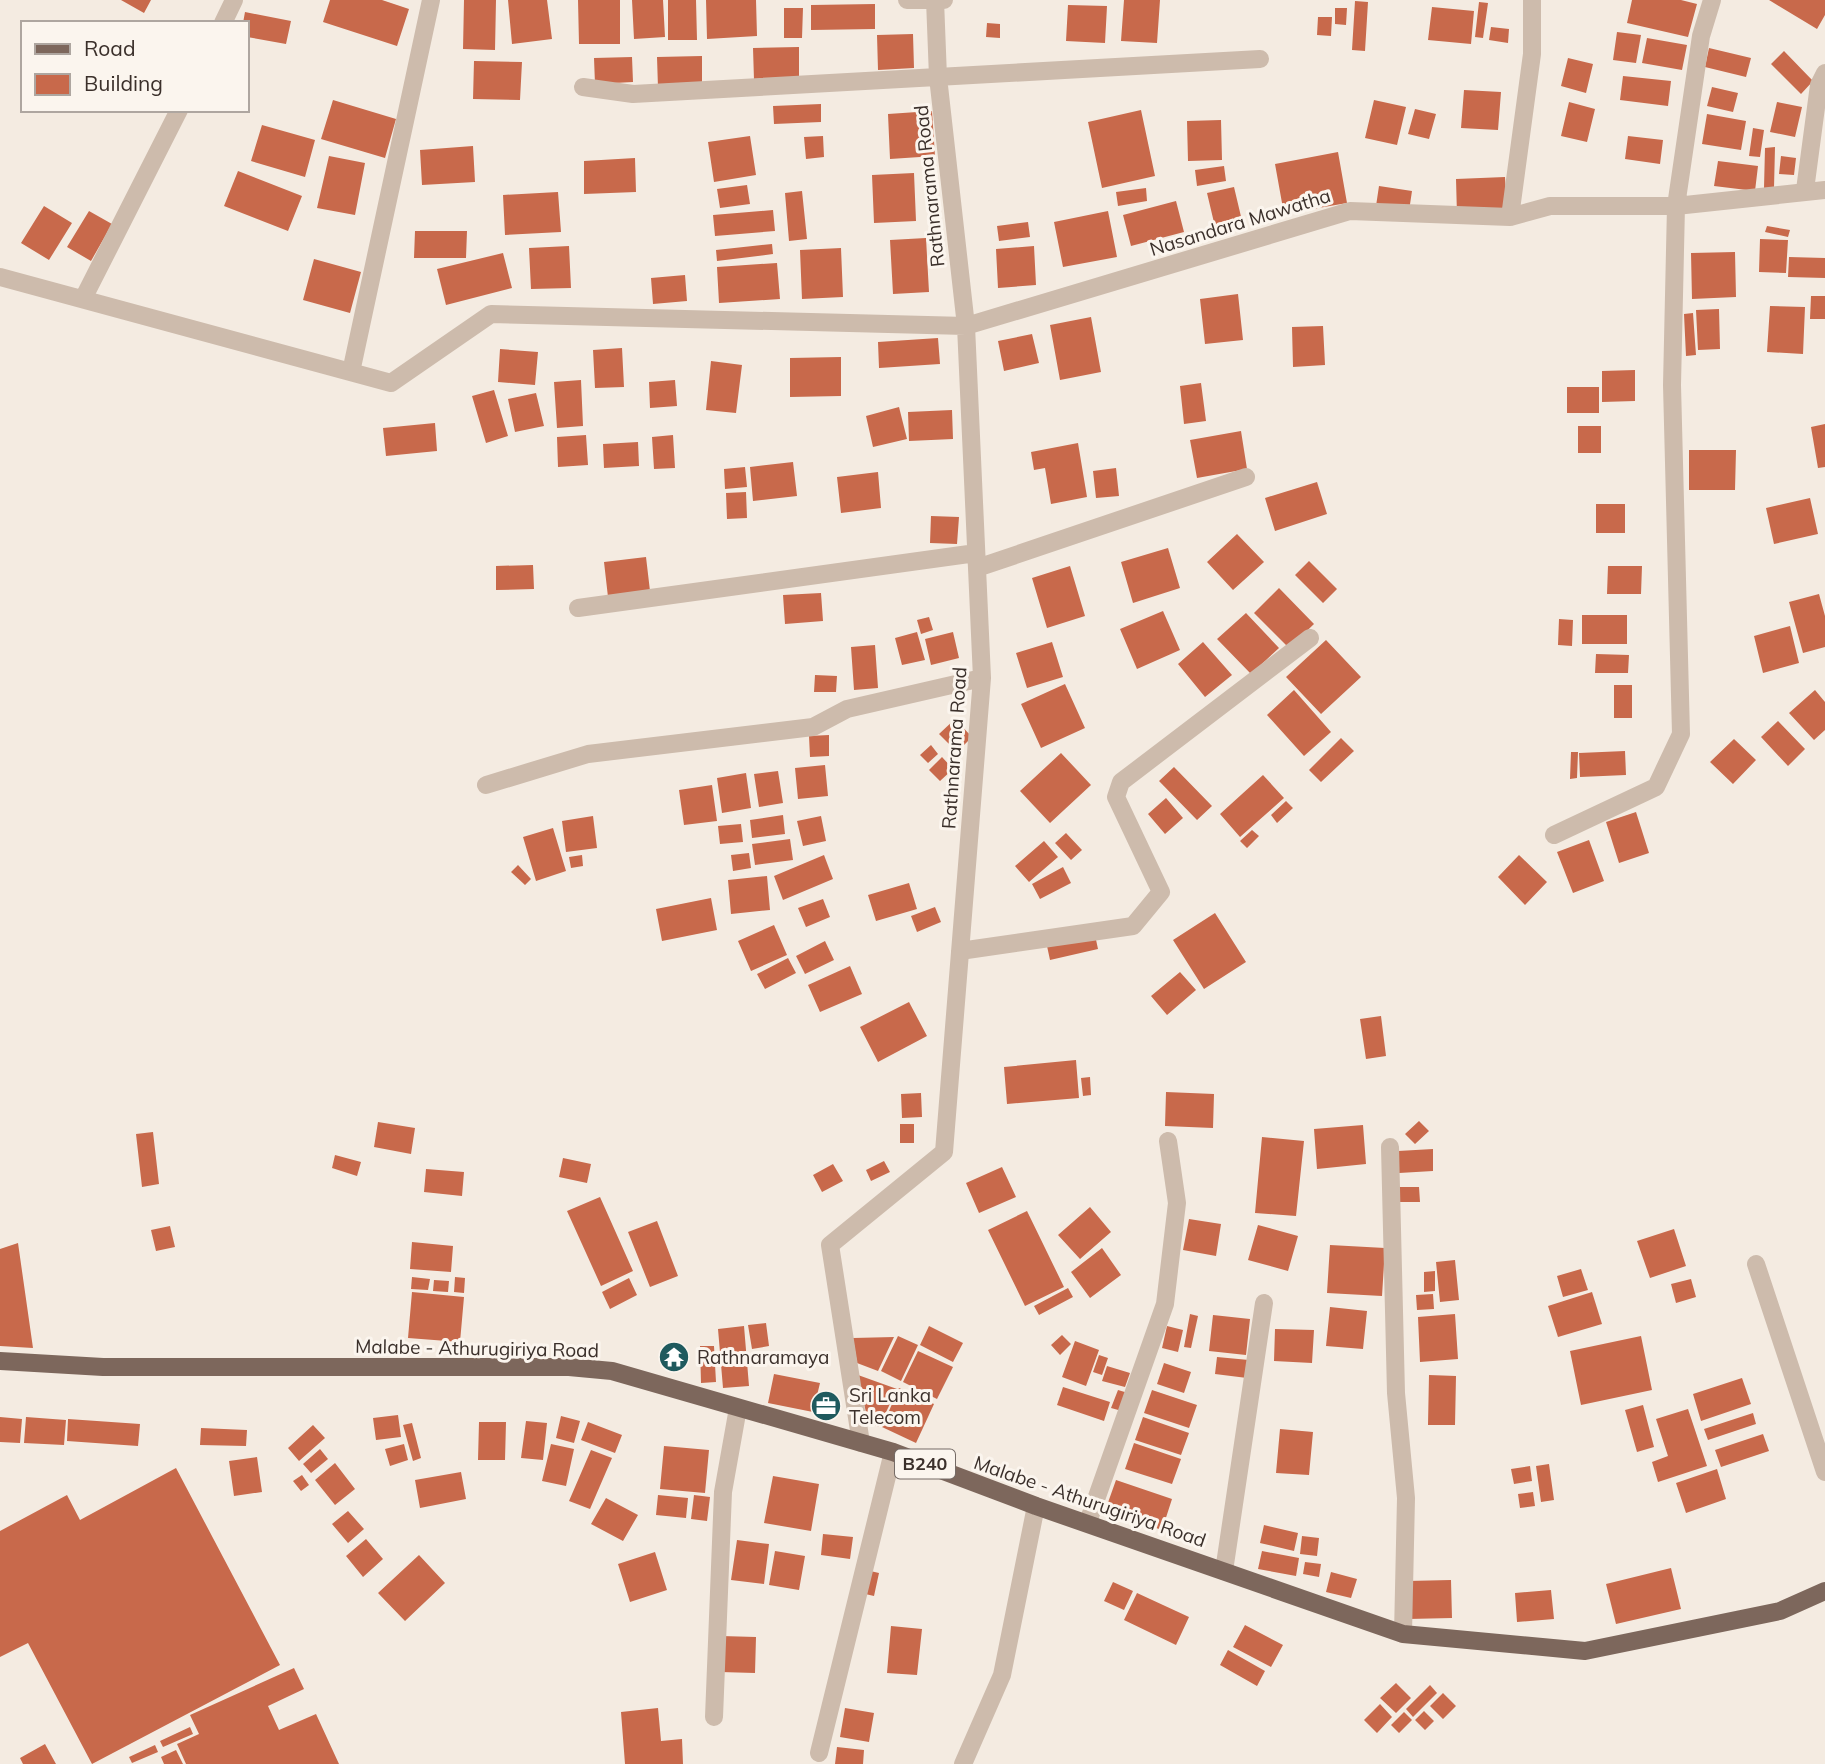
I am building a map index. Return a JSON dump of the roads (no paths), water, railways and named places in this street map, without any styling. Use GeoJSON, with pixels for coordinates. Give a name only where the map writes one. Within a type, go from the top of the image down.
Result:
{"type":"FeatureCollection","features":[{"type":"Feature","properties":{"kind":"main road","name":"Malabe - Athurugiriya Road"},"geometry":{"type":"LineString","coordinates":[[0,1361],[103,1367],[569,1367],[612,1371],[893,1452],[1036,1506],[1403,1634],[1585,1651],[1780,1611],[1825,1591]]}},
{"type":"Feature","properties":{"kind":"street"},"geometry":{"type":"LineString","coordinates":[[224,21],[234,0]]}},
{"type":"Feature","properties":{"kind":"street"},"geometry":{"type":"LineString","coordinates":[[351,372],[431,0]]}},
{"type":"Feature","properties":{"kind":"street"},"geometry":{"type":"LineString","coordinates":[[907,0],[944,0]]}},
{"type":"Feature","properties":{"kind":"street","name":"Rathnarama Road"},"geometry":{"type":"LineString","coordinates":[[861,1443],[830,1245],[944,1152],[982,678],[966,326],[938,77],[935,0]]}},
{"type":"Feature","properties":{"kind":"street"},"geometry":{"type":"LineString","coordinates":[[1510,217],[1532,54],[1532,0]]}},
{"type":"Feature","properties":{"kind":"street"},"geometry":{"type":"LineString","coordinates":[[1554,835],[1656,787],[1681,733],[1672,385],[1675,206],[1701,36],[1712,0]]}},
{"type":"Feature","properties":{"kind":"street"},"geometry":{"type":"LineString","coordinates":[[583,88],[634,94],[1260,59]]}},
{"type":"Feature","properties":{"kind":"street"},"geometry":{"type":"LineString","coordinates":[[1805,190],[1819,85],[1825,73]]}},
{"type":"Feature","properties":{"kind":"street"},"geometry":{"type":"LineString","coordinates":[[83,299],[178,112]]}},
{"type":"Feature","properties":{"kind":"street","name":"Nasandara Mawatha"},"geometry":{"type":"LineString","coordinates":[[0,277],[391,383],[491,314],[966,326],[1350,211],[1510,217],[1550,206],[1675,206],[1805,190],[1825,190]]}},
{"type":"Feature","properties":{"kind":"street"},"geometry":{"type":"LineString","coordinates":[[578,608],[977,560],[1246,477]]}},
{"type":"Feature","properties":{"kind":"street"},"geometry":{"type":"LineString","coordinates":[[960,951],[1133,926],[1161,892],[1116,797],[1121,782],[1310,638]]}},
{"type":"Feature","properties":{"kind":"street"},"geometry":{"type":"LineString","coordinates":[[486,785],[588,754],[813,727],[847,709],[982,678]]}},
{"type":"Feature","properties":{"kind":"street"},"geometry":{"type":"LineString","coordinates":[[1088,1522],[1165,1304],[1177,1203],[1168,1141]]}},
{"type":"Feature","properties":{"kind":"street"},"geometry":{"type":"LineString","coordinates":[[1391,1147],[1396,1393],[1406,1497],[1403,1634]]}},
{"type":"Feature","properties":{"kind":"street"},"geometry":{"type":"LineString","coordinates":[[1756,1264],[1825,1472]]}},
{"type":"Feature","properties":{"kind":"street"},"geometry":{"type":"LineString","coordinates":[[1224,1571],[1264,1303]]}},
{"type":"Feature","properties":{"kind":"street"},"geometry":{"type":"LineString","coordinates":[[714,1717],[723,1492],[738,1408]]}},
{"type":"Feature","properties":{"kind":"street"},"geometry":{"type":"LineString","coordinates":[[818,1753],[893,1452]]}},
{"type":"Feature","properties":{"kind":"street"},"geometry":{"type":"LineString","coordinates":[[963,1764],[1002,1675],[1036,1506]]}},
{"type":"Feature","properties":{"kind":"place","name":"Rathnaramaya"},"geometry":{"type":"Point","coordinates":[674,1357]}},
{"type":"Feature","properties":{"kind":"place","name":"Sri Lanka Telecom"},"geometry":{"type":"Point","coordinates":[826,1406]}}]}
